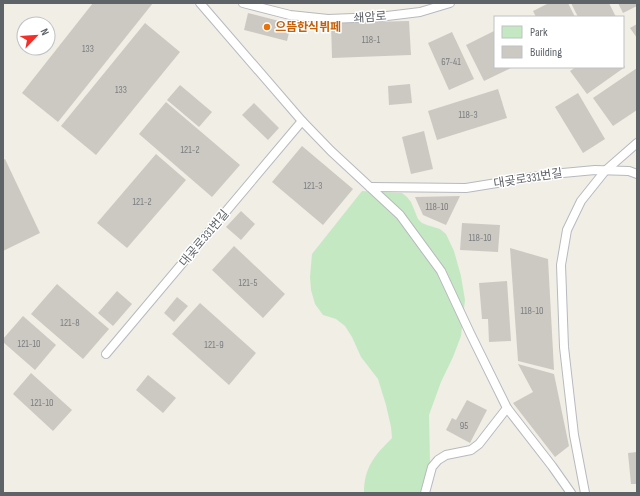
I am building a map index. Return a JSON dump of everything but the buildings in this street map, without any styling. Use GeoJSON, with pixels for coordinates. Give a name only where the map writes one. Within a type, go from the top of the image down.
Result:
{"type":"FeatureCollection","features":[{"type":"Feature","properties":{"kind":"lane"},"geometry":{"type":"LineString","coordinates":[[200,3],[302,121],[331,151],[400,215],[441,271],[507,408],[571,493]]}},
{"type":"Feature","properties":{"kind":"lane","name":"쇄암로"},"geometry":{"type":"LineString","coordinates":[[243,3],[290,15],[328,19],[379,17],[420,12],[450,3]]}},
{"type":"Feature","properties":{"kind":"lane","name":"대곶로331번길"},"geometry":{"type":"LineString","coordinates":[[106,354],[302,121]]}},
{"type":"Feature","properties":{"kind":"lane"},"geometry":{"type":"LineString","coordinates":[[585,493],[574,435],[564,348],[561,265],[567,230],[581,201],[605,170],[637,143]]}},
{"type":"Feature","properties":{"kind":"lane","name":"대곶로331번길"},"geometry":{"type":"LineString","coordinates":[[370,187],[466,188],[552,174],[595,170],[629,171],[637,174]]}},
{"type":"Feature","properties":{"kind":"lane"},"geometry":{"type":"LineString","coordinates":[[425,493],[432,467],[438,460],[446,455],[471,450],[479,444],[507,408]]}},
{"type":"Feature","properties":{"kind":"green space"},"geometry":{"type":"Polygon","coordinates":[[[362,191],[402,193],[407,197],[411,202],[418,219],[422,223],[440,229],[446,234],[454,251],[461,276],[465,300],[461,336],[441,382],[429,415],[430,461],[420,493],[364,493],[368,469],[380,450],[392,438],[386,405],[378,379],[361,357],[345,326],[336,319],[323,315],[315,304],[311,290],[310,277],[312,254],[362,191]]]}},
{"type":"Feature","properties":{"kind":"place","name":"으뜸한식뷔페"},"geometry":{"type":"Point","coordinates":[267,27]}}]}
